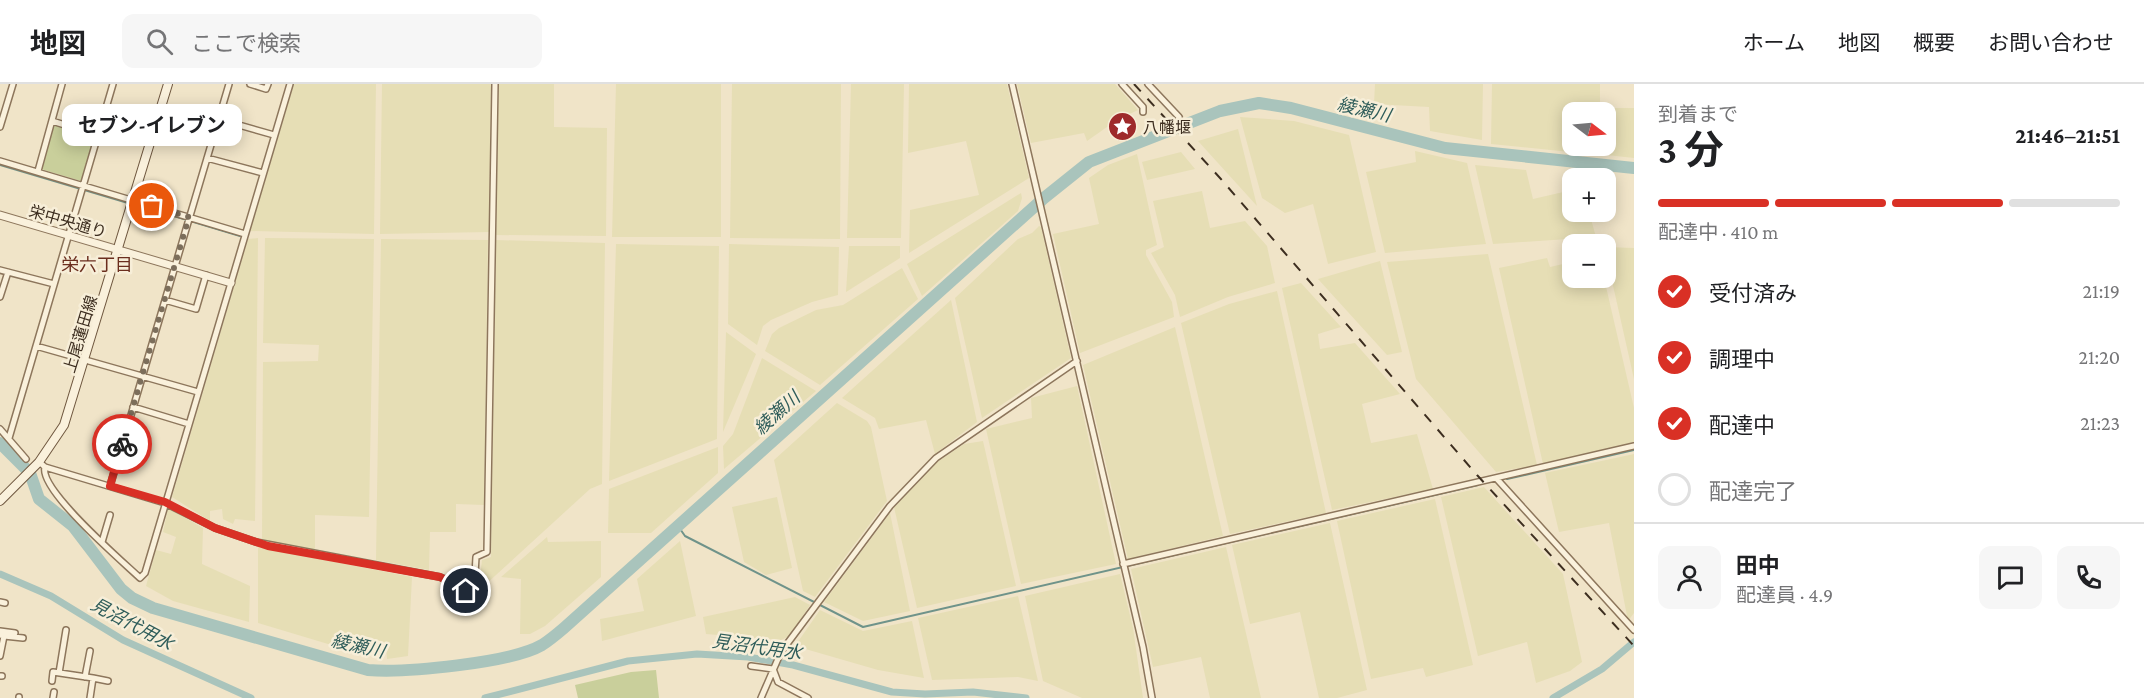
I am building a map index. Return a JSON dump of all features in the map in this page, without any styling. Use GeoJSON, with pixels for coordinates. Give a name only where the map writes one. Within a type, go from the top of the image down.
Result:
{"type":"FeatureCollection","features":[{"type":"Feature","properties":{"kind":"main road","name":"上尾蓮田線"},"geometry":{"type":"LineString","coordinates":[[0,501],[32,469],[42,464],[64,425],[86,360],[168,84]]}},
{"type":"Feature","properties":{"kind":"street"},"geometry":{"type":"LineString","coordinates":[[0,127],[13,84]]}},
{"type":"Feature","properties":{"kind":"street"},"geometry":{"type":"LineString","coordinates":[[38,171],[62,84]]}},
{"type":"Feature","properties":{"kind":"street"},"geometry":{"type":"LineString","coordinates":[[9,438],[112,84]]}},
{"type":"Feature","properties":{"kind":"street"},"geometry":{"type":"LineString","coordinates":[[110,486],[229,84]]}},
{"type":"Feature","properties":{"kind":"street"},"geometry":{"type":"LineString","coordinates":[[250,84],[266,89],[268,84]]}},
{"type":"Feature","properties":{"kind":"street"},"geometry":{"type":"LineString","coordinates":[[42,464],[45,477],[50,485],[102,542],[140,578],[145,573],[290,84]]}},
{"type":"Feature","properties":{"kind":"street"},"geometry":{"type":"LineString","coordinates":[[42,464],[165,502],[215,528],[256,542],[440,577],[474,591],[476,557],[487,552],[495,84]]}},
{"type":"Feature","properties":{"kind":"street"},"geometry":{"type":"LineString","coordinates":[[1012,84],[1037,194],[1045,217],[1143,647],[1152,698]]}},
{"type":"Feature","properties":{"kind":"street"},"geometry":{"type":"LineString","coordinates":[[1122,84],[1143,107],[1143,112]]}},
{"type":"Feature","properties":{"kind":"street"},"geometry":{"type":"LineString","coordinates":[[1148,84],[1179,117]]}},
{"type":"Feature","properties":{"kind":"street"},"geometry":{"type":"LineString","coordinates":[[218,119],[274,135]]}},
{"type":"Feature","properties":{"kind":"street"},"geometry":{"type":"LineString","coordinates":[[52,121],[98,135]]}},
{"type":"Feature","properties":{"kind":"street"},"geometry":{"type":"LineString","coordinates":[[207,158],[263,173]]}},
{"type":"Feature","properties":{"kind":"street"},"geometry":{"type":"LineString","coordinates":[[0,160],[245,234]]}},
{"type":"Feature","properties":{"kind":"street","name":"栄中央通り"},"geometry":{"type":"LineString","coordinates":[[0,215],[231,283]]}},
{"type":"Feature","properties":{"kind":"street"},"geometry":{"type":"LineString","coordinates":[[0,270],[54,284]]}},
{"type":"Feature","properties":{"kind":"street"},"geometry":{"type":"LineString","coordinates":[[0,297],[8,272]]}},
{"type":"Feature","properties":{"kind":"street"},"geometry":{"type":"LineString","coordinates":[[165,300],[196,309],[206,275]]}},
{"type":"Feature","properties":{"kind":"street"},"geometry":{"type":"LineString","coordinates":[[36,346],[198,392]]}},
{"type":"Feature","properties":{"kind":"street"},"geometry":{"type":"LineString","coordinates":[[761,698],[778,657],[848,559],[890,506],[928,466],[1077,362]]}},
{"type":"Feature","properties":{"kind":"street"},"geometry":{"type":"LineString","coordinates":[[134,407],[189,424]]}},
{"type":"Feature","properties":{"kind":"street"},"geometry":{"type":"LineString","coordinates":[[0,429],[26,459]]}},
{"type":"Feature","properties":{"kind":"street"},"geometry":{"type":"LineString","coordinates":[[1123,564],[1634,446]]}},
{"type":"Feature","properties":{"kind":"street"},"geometry":{"type":"LineString","coordinates":[[1496,478],[1633,629]]}},
{"type":"Feature","properties":{"kind":"street"},"geometry":{"type":"LineString","coordinates":[[102,542],[110,516]]}},
{"type":"Feature","properties":{"kind":"street"},"geometry":{"type":"LineString","coordinates":[[59,673],[66,630]]}},
{"type":"Feature","properties":{"kind":"street"},"geometry":{"type":"LineString","coordinates":[[1,634],[15,633]]}},
{"type":"Feature","properties":{"kind":"street"},"geometry":{"type":"LineString","coordinates":[[1,634],[24,638]]}},
{"type":"Feature","properties":{"kind":"street"},"geometry":{"type":"LineString","coordinates":[[0,656],[1,634]]}},
{"type":"Feature","properties":{"kind":"street"},"geometry":{"type":"LineString","coordinates":[[85,677],[90,651]]}},
{"type":"Feature","properties":{"kind":"street"},"geometry":{"type":"LineString","coordinates":[[751,666],[774,668]]}},
{"type":"Feature","properties":{"kind":"street"},"geometry":{"type":"LineString","coordinates":[[774,668],[778,682],[808,698]]}},
{"type":"Feature","properties":{"kind":"street"},"geometry":{"type":"LineString","coordinates":[[52,681],[53,672],[108,681]]}},
{"type":"Feature","properties":{"kind":"street"},"geometry":{"type":"LineString","coordinates":[[90,698],[93,678]]}},
{"type":"Feature","properties":{"kind":"shaded area"},"geometry":{"type":"Polygon","coordinates":[[[294,84],[376,84],[374,234],[250,231],[294,84]]]}},
{"type":"Feature","properties":{"kind":"shaded area"},"geometry":{"type":"Polygon","coordinates":[[[382,84],[491,84],[489,232],[380,234],[382,84]]]}},
{"type":"Feature","properties":{"kind":"shaded area"},"geometry":{"type":"Polygon","coordinates":[[[499,84],[554,84],[554,127],[607,128],[606,236],[496,235],[499,84]]]}},
{"type":"Feature","properties":{"kind":"shaded area"},"geometry":{"type":"Polygon","coordinates":[[[616,84],[721,84],[721,237],[612,237],[616,84]]]}},
{"type":"Feature","properties":{"kind":"shaded area"},"geometry":{"type":"Polygon","coordinates":[[[732,84],[841,84],[840,239],[730,238],[732,84]]]}},
{"type":"Feature","properties":{"kind":"shaded area"},"geometry":{"type":"Polygon","coordinates":[[[851,84],[904,84],[901,238],[847,238],[851,84]]]}},
{"type":"Feature","properties":{"kind":"shaded area"},"geometry":{"type":"Polygon","coordinates":[[[909,84],[1007,84],[1029,178],[909,253],[910,210],[979,195],[966,141],[908,153],[909,84]]]}},
{"type":"Feature","properties":{"kind":"shaded area"},"geometry":{"type":"Polygon","coordinates":[[[1017,84],[1115,84],[1138,110],[1117,120],[1087,141],[1084,133],[1031,143],[1017,84]]]}},
{"type":"Feature","properties":{"kind":"shaded area"},"geometry":{"type":"Polygon","coordinates":[[[1375,84],[1483,84],[1482,140],[1430,131],[1429,107],[1374,104],[1375,84]]]}},
{"type":"Feature","properties":{"kind":"shaded area"},"geometry":{"type":"Polygon","coordinates":[[[1492,84],[1600,84],[1600,102],[1562,102],[1562,151],[1491,144],[1492,84]]]}},
{"type":"Feature","properties":{"kind":"shaded area"},"geometry":{"type":"Polygon","coordinates":[[[1616,108],[1634,108],[1634,158],[1616,156],[1616,108]]]}},
{"type":"Feature","properties":{"kind":"shaded area"},"geometry":{"type":"Polygon","coordinates":[[[1240,117],[1294,121],[1349,135],[1376,252],[1328,264],[1313,204],[1285,213],[1262,198],[1240,117]]]}},
{"type":"Feature","properties":{"kind":"shaded area"},"geometry":{"type":"Polygon","coordinates":[[[1238,129],[1257,206],[1198,141],[1238,129]]]}},
{"type":"Feature","properties":{"kind":"shaded area"},"geometry":{"type":"Polygon","coordinates":[[[1415,151],[1467,163],[1486,244],[1385,253],[1366,172],[1416,162],[1415,151]]]}},
{"type":"Feature","properties":{"kind":"shaded area"},"geometry":{"type":"Polygon","coordinates":[[[1181,152],[1195,169],[1147,180],[1142,162],[1181,152]]]}},
{"type":"Feature","properties":{"kind":"shaded area"},"geometry":{"type":"Polygon","coordinates":[[[1137,154],[1157,245],[1146,250],[1146,255],[1172,302],[1174,317],[1080,353],[1053,234],[1099,224],[1089,178],[1108,165],[1137,154]]]}},
{"type":"Feature","properties":{"kind":"shaded area"},"geometry":{"type":"Polygon","coordinates":[[[1475,165],[1526,170],[1533,199],[1562,192],[1562,222],[1592,222],[1595,234],[1562,234],[1562,239],[1493,244],[1475,165]]]}},
{"type":"Feature","properties":{"kind":"shaded area"},"geometry":{"type":"Polygon","coordinates":[[[1202,191],[1210,228],[1245,221],[1267,246],[1275,283],[1228,297],[1180,317],[1175,295],[1151,253],[1164,247],[1153,201],[1202,191]]]}},
{"type":"Feature","properties":{"kind":"shaded area"},"geometry":{"type":"Polygon","coordinates":[[[1021,193],[1022,198],[1018,211],[922,296],[907,264],[1021,193]]]}},
{"type":"Feature","properties":{"kind":"shaded area"},"geometry":{"type":"Polygon","coordinates":[[[1039,226],[1071,358],[982,418],[955,298],[1018,239],[1032,233],[1039,226]]]}},
{"type":"Feature","properties":{"kind":"shaded area"},"geometry":{"type":"Polygon","coordinates":[[[258,238],[255,521],[235,519],[233,524],[223,519],[222,509],[210,511],[210,521],[172,497],[248,239],[258,238]]]}},
{"type":"Feature","properties":{"kind":"shaded area"},"geometry":{"type":"Polygon","coordinates":[[[265,238],[374,239],[369,517],[315,515],[315,551],[262,540],[263,362],[318,361],[319,345],[263,343],[265,238]]]}},
{"type":"Feature","properties":{"kind":"shaded area"},"geometry":{"type":"Polygon","coordinates":[[[381,239],[488,240],[484,505],[456,504],[456,532],[430,532],[429,570],[376,560],[381,239]]]}},
{"type":"Feature","properties":{"kind":"shaded area"},"geometry":{"type":"Polygon","coordinates":[[[496,240],[605,243],[602,484],[590,489],[485,585],[479,585],[482,560],[491,557],[496,240]]]}},
{"type":"Feature","properties":{"kind":"shaded area"},"geometry":{"type":"Polygon","coordinates":[[[616,244],[719,246],[717,439],[609,481],[616,244]]]}},
{"type":"Feature","properties":{"kind":"shaded area"},"geometry":{"type":"Polygon","coordinates":[[[729,244],[839,247],[838,295],[812,302],[771,320],[763,326],[757,345],[728,324],[729,244]]]}},
{"type":"Feature","properties":{"kind":"shaded area"},"geometry":{"type":"Polygon","coordinates":[[[849,246],[900,246],[900,258],[846,292],[849,246]]]}},
{"type":"Feature","properties":{"kind":"shaded area"},"geometry":{"type":"Polygon","coordinates":[[[1616,247],[1634,248],[1634,379],[1614,288],[1616,288],[1616,247]]]}},
{"type":"Feature","properties":{"kind":"shaded area"},"geometry":{"type":"Polygon","coordinates":[[[1488,254],[1537,465],[1496,472],[1416,379],[1387,262],[1488,254]]]}},
{"type":"Feature","properties":{"kind":"shaded area"},"geometry":{"type":"Polygon","coordinates":[[[1547,258],[1550,267],[1562,264],[1562,288],[1606,288],[1634,408],[1634,442],[1543,464],[1499,268],[1547,258]]]}},
{"type":"Feature","properties":{"kind":"shaded area"},"geometry":{"type":"Polygon","coordinates":[[[1380,261],[1402,352],[1387,355],[1318,279],[1380,261]]]}},
{"type":"Feature","properties":{"kind":"shaded area"},"geometry":{"type":"Polygon","coordinates":[[[902,268],[918,299],[820,385],[765,351],[772,334],[779,328],[816,310],[843,305],[902,268]]]}},
{"type":"Feature","properties":{"kind":"shaded area"},"geometry":{"type":"Polygon","coordinates":[[[1301,283],[1341,327],[1318,334],[1320,349],[1355,343],[1400,394],[1362,404],[1371,443],[1417,434],[1433,489],[1332,510],[1282,288],[1301,283]]]}},
{"type":"Feature","properties":{"kind":"shaded area"},"geometry":{"type":"Polygon","coordinates":[[[1277,291],[1326,513],[1230,534],[1181,323],[1229,304],[1277,291]]]}},
{"type":"Feature","properties":{"kind":"shaded area"},"geometry":{"type":"Polygon","coordinates":[[[951,300],[977,422],[935,454],[926,420],[879,429],[875,418],[842,398],[951,300]]]}},
{"type":"Feature","properties":{"kind":"shaded area"},"geometry":{"type":"Polygon","coordinates":[[[1175,327],[1223,536],[1128,559],[1083,365],[1175,327]]]}},
{"type":"Feature","properties":{"kind":"shaded area"},"geometry":{"type":"Polygon","coordinates":[[[726,332],[756,354],[723,432],[726,332]]]}},
{"type":"Feature","properties":{"kind":"shaded area"},"geometry":{"type":"Polygon","coordinates":[[[762,358],[816,391],[724,469],[723,446],[733,434],[762,358]]]}},
{"type":"Feature","properties":{"kind":"shaded area"},"geometry":{"type":"Polygon","coordinates":[[[1077,386],[1116,564],[1021,584],[986,429],[1032,418],[1031,398],[1077,386]]]}},
{"type":"Feature","properties":{"kind":"shaded area"},"geometry":{"type":"Polygon","coordinates":[[[837,403],[867,421],[871,427],[887,501],[815,597],[803,591],[774,460],[837,403]]]}},
{"type":"Feature","properties":{"kind":"shaded area"},"geometry":{"type":"Polygon","coordinates":[[[983,441],[1016,586],[917,608],[894,507],[937,462],[964,444],[983,441]]]}},
{"type":"Feature","properties":{"kind":"shaded area"},"geometry":{"type":"Polygon","coordinates":[[[718,447],[718,473],[651,533],[608,533],[609,489],[718,447]]]}},
{"type":"Feature","properties":{"kind":"shaded area"},"geometry":{"type":"Polygon","coordinates":[[[1634,454],[1634,613],[1628,621],[1609,523],[1559,532],[1545,473],[1634,454]]]}},
{"type":"Feature","properties":{"kind":"shaded area"},"geometry":{"type":"Polygon","coordinates":[[[1484,487],[1563,574],[1582,662],[1570,671],[1536,683],[1527,642],[1478,656],[1441,497],[1484,487]]]}},
{"type":"Feature","properties":{"kind":"shaded area"},"geometry":{"type":"Polygon","coordinates":[[[777,497],[792,568],[766,575],[744,562],[732,507],[777,497]]]}},
{"type":"Feature","properties":{"kind":"shaded area"},"geometry":{"type":"Polygon","coordinates":[[[1435,499],[1473,665],[1426,677],[1423,668],[1371,679],[1337,521],[1435,499]]]}},
{"type":"Feature","properties":{"kind":"shaded area"},"geometry":{"type":"Polygon","coordinates":[[[168,508],[203,528],[202,564],[250,586],[249,622],[173,601],[146,586],[156,550],[171,554],[176,537],[163,532],[168,508]]]}},
{"type":"Feature","properties":{"kind":"shaded area"},"geometry":{"type":"Polygon","coordinates":[[[890,513],[910,611],[863,621],[824,602],[890,513]]]}},
{"type":"Feature","properties":{"kind":"shaded area"},"geometry":{"type":"Polygon","coordinates":[[[1330,523],[1367,690],[1337,698],[1319,698],[1300,612],[1250,624],[1232,545],[1330,523]]]}},
{"type":"Feature","properties":{"kind":"shaded area"},"geometry":{"type":"Polygon","coordinates":[[[547,537],[548,542],[601,541],[601,577],[545,626],[530,634],[520,634],[521,579],[501,577],[547,537]]]}},
{"type":"Feature","properties":{"kind":"shaded area"},"geometry":{"type":"Polygon","coordinates":[[[680,541],[696,616],[602,641],[600,619],[644,611],[637,579],[680,541]]]}},
{"type":"Feature","properties":{"kind":"shaded area"},"geometry":{"type":"Polygon","coordinates":[[[258,547],[412,577],[408,656],[387,659],[386,647],[328,644],[258,623],[258,547]]]}},
{"type":"Feature","properties":{"kind":"shaded area"},"geometry":{"type":"Polygon","coordinates":[[[1226,547],[1261,698],[1210,698],[1201,657],[1153,667],[1131,569],[1226,547]]]}},
{"type":"Feature","properties":{"kind":"shaded area"},"geometry":{"type":"Polygon","coordinates":[[[1120,574],[1133,628],[1143,698],[1082,698],[1043,681],[1025,596],[1120,574]]]}},
{"type":"Feature","properties":{"kind":"shaded area"},"geometry":{"type":"Polygon","coordinates":[[[1018,596],[1038,681],[1018,677],[932,680],[918,618],[1018,596]]]}},
{"type":"Feature","properties":{"kind":"shaded area"},"geometry":{"type":"Polygon","coordinates":[[[795,597],[810,605],[790,636],[781,640],[706,634],[703,617],[795,597]]]}},
{"type":"Feature","properties":{"kind":"shaded area"},"geometry":{"type":"Polygon","coordinates":[[[820,610],[863,631],[912,621],[924,678],[878,670],[795,646],[820,610]]]}},
{"type":"Feature","properties":{"kind":"green space"},"geometry":{"type":"Polygon","coordinates":[[[54,124],[95,136],[81,181],[41,169],[54,124]]]}},
{"type":"Feature","properties":{"kind":"green space"},"geometry":{"type":"Polygon","coordinates":[[[656,670],[659,698],[578,698],[575,685],[631,672],[656,670]]]}},
{"type":"Feature","properties":{"kind":"waterway","name":"綾瀬川"},"geometry":{"type":"LineString","coordinates":[[0,443],[30,473],[39,499],[73,526],[121,589],[132,598],[153,608],[368,670],[406,670],[483,662],[527,651],[542,645],[556,635],[1044,198],[1089,162],[1220,111],[1259,103],[1291,108],[1445,148],[1634,168]]}},
{"type":"Feature","properties":{"kind":"waterway"},"geometry":{"type":"LineString","coordinates":[[0,165],[128,203]]}},
{"type":"Feature","properties":{"kind":"waterway"},"geometry":{"type":"LineString","coordinates":[[134,204],[240,236]]}},
{"type":"Feature","properties":{"kind":"waterway"},"geometry":{"type":"LineString","coordinates":[[1507,479],[1634,450]]}},
{"type":"Feature","properties":{"kind":"waterway"},"geometry":{"type":"LineString","coordinates":[[678,526],[685,536],[863,627],[1478,485]]}},
{"type":"Feature","properties":{"kind":"waterway","name":"見沼代用水"},"geometry":{"type":"LineString","coordinates":[[0,574],[51,596],[123,640],[251,698]]}},
{"type":"Feature","properties":{"kind":"waterway","name":"見沼代用水"},"geometry":{"type":"LineString","coordinates":[[1553,698],[1602,669],[1634,642]]}},
{"type":"Feature","properties":{"kind":"waterway","name":"見沼代用水"},"geometry":{"type":"LineString","coordinates":[[485,698],[628,661],[697,654],[748,657],[793,665],[892,692],[925,694],[973,692],[1026,698]]}},
{"type":"Feature","properties":{"kind":"railway"},"geometry":{"type":"LineString","coordinates":[[1134,84],[1220,178],[1477,475],[1634,646]]}},
{"type":"Feature","properties":{"kind":"way so far"},"geometry":{"type":"LineString","coordinates":[[122,444],[189,217],[152,206]]}},
{"type":"Feature","properties":{"kind":"place","name":"八幡堰"},"geometry":{"type":"Point","coordinates":[1122,127]}},
{"type":"Feature","properties":{"kind":"place","name":"セブン-イレブン"},"geometry":{"type":"Point","coordinates":[152,206]}},
{"type":"Feature","properties":{"kind":"district","name":"栄六丁目"},"geometry":{"type":"Point","coordinates":[97,265]}},
{"type":"Feature","properties":{"kind":"route"},"geometry":{"type":"LineString","coordinates":[[122,444],[110,486],[165,502],[229,534],[268,546],[440,577],[466,591]]}}]}
